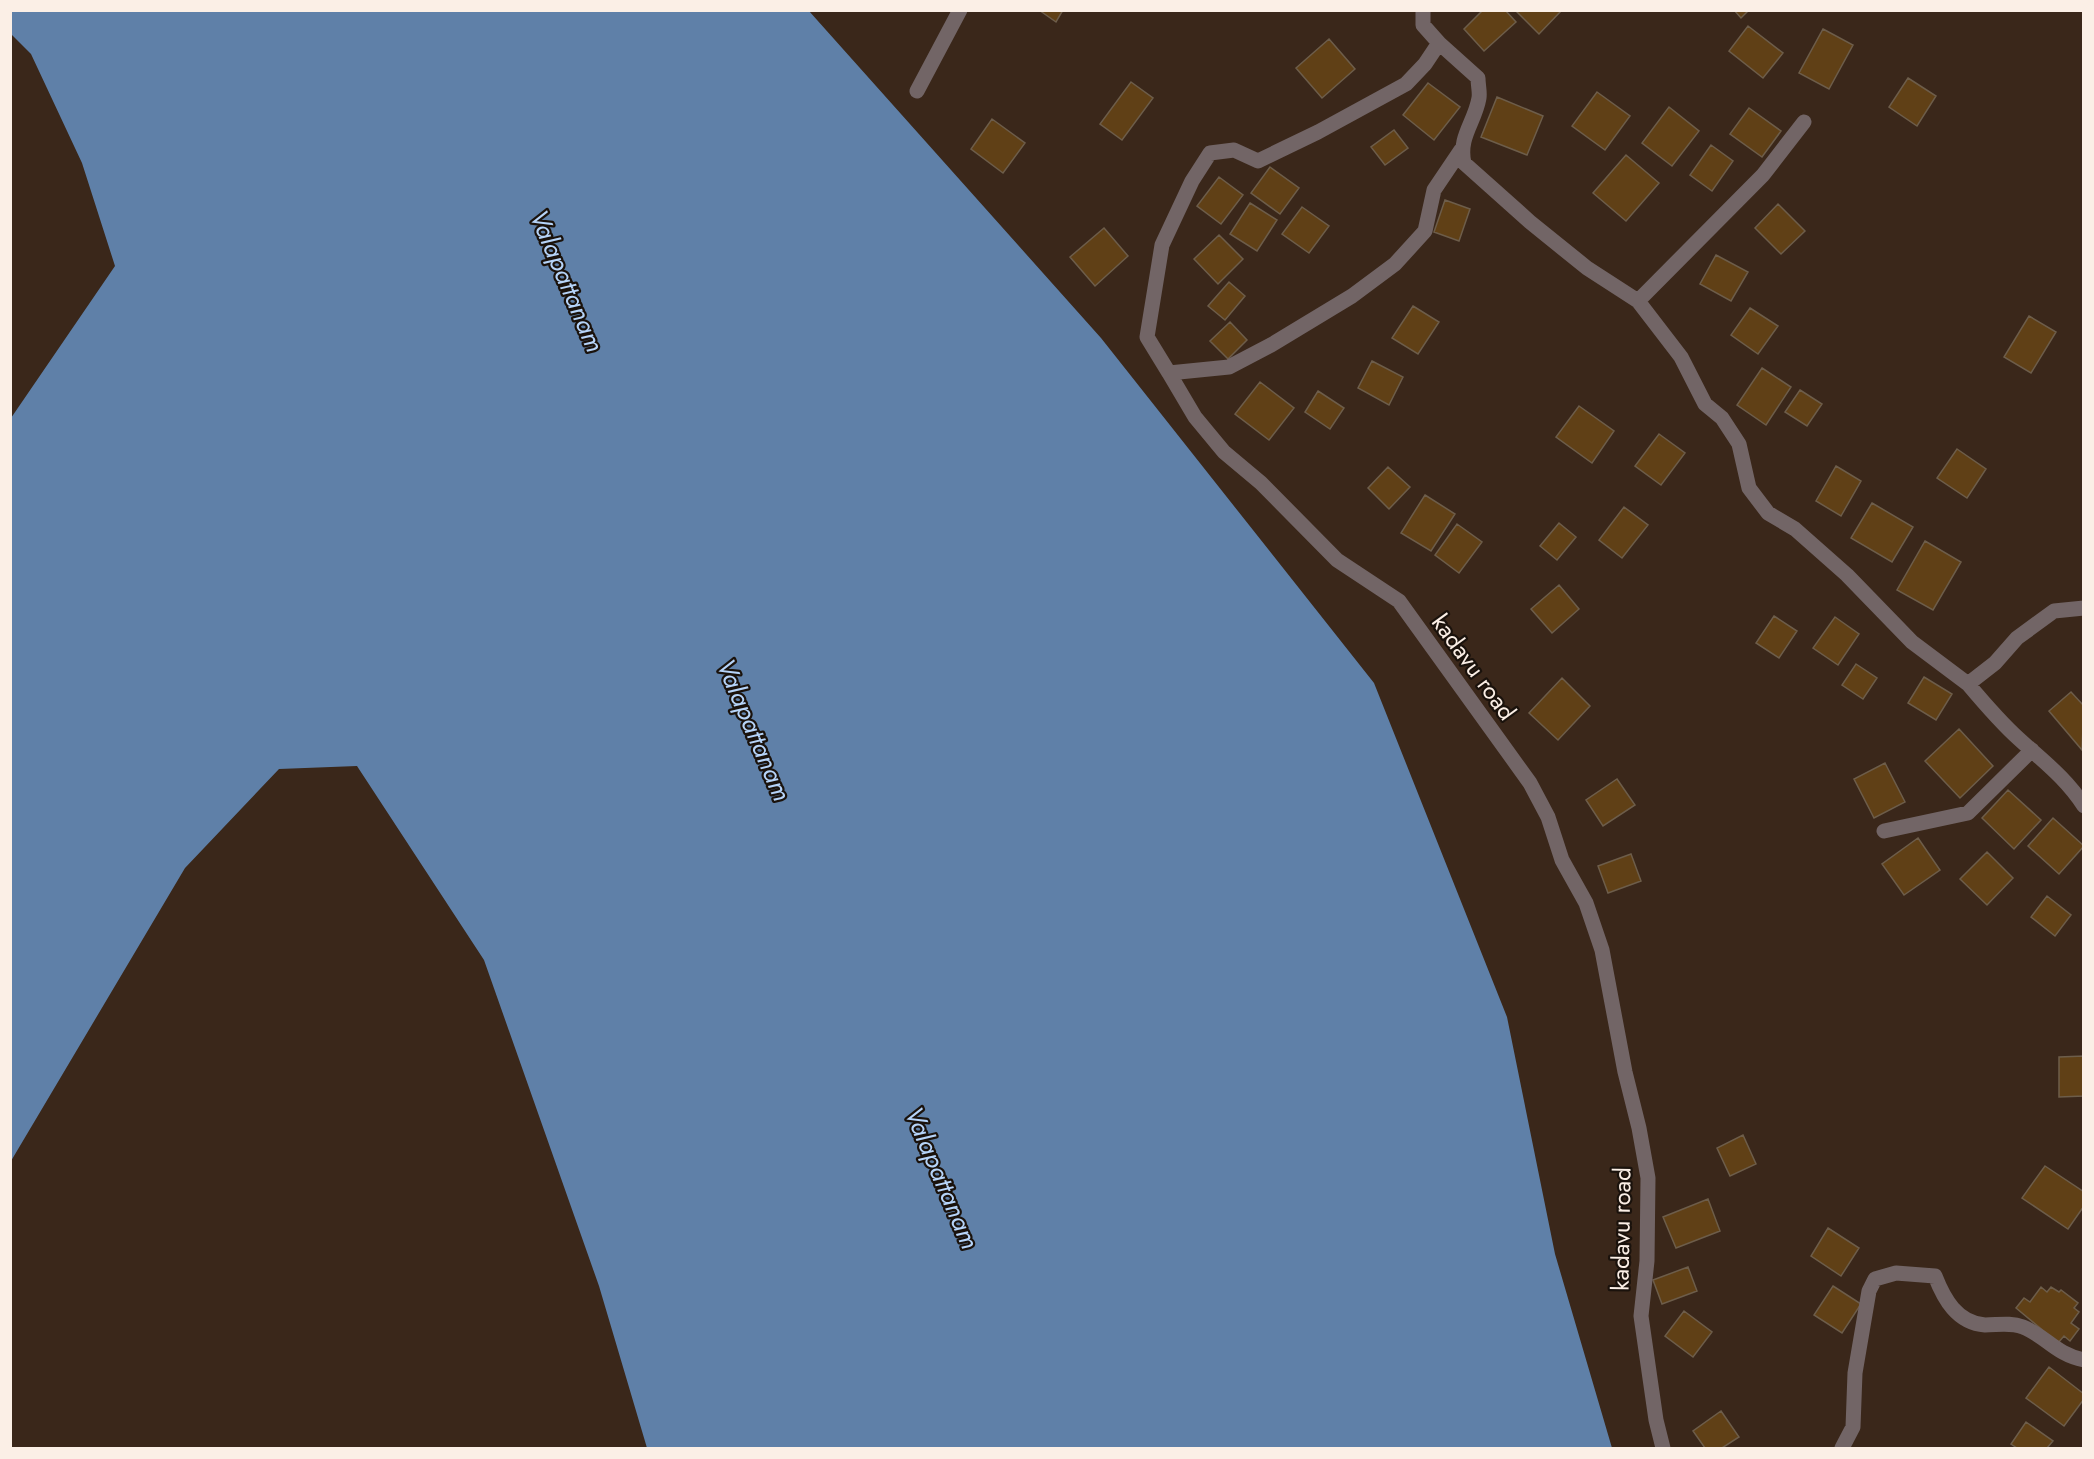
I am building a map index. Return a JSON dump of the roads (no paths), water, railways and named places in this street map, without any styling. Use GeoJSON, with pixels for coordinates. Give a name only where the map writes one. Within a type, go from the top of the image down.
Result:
{"type":"FeatureCollection","features":[{"type":"Feature","properties":{"kind":"street"},"geometry":{"type":"LineString","coordinates":[[917,91],[960,10]]}},
{"type":"Feature","properties":{"kind":"street"},"geometry":{"type":"LineString","coordinates":[[1169,373],[1229,367],[1271,345],[1352,296],[1395,264],[1425,231],[1434,190],[1461,150],[1466,128],[1479,99],[1478,78],[1439,43],[1423,25],[1423,10]]}},
{"type":"Feature","properties":{"kind":"street","name":"kadavu road"},"geometry":{"type":"LineString","coordinates":[[1439,43],[1425,64],[1406,84],[1318,132],[1258,160],[1234,150],[1210,153],[1192,181],[1162,245],[1157,267],[1156,294],[1147,337],[1195,417],[1224,452],[1261,483],[1337,560],[1399,601],[1530,783],[1548,817],[1562,860],[1586,903],[1602,950],[1625,1072],[1640,1128],[1648,1178],[1647,1261],[1641,1317],[1656,1420],[1663,1449]]}},
{"type":"Feature","properties":{"kind":"street"},"geometry":{"type":"LineString","coordinates":[[1638,301],[1763,175],[1804,123]]}},
{"type":"Feature","properties":{"kind":"street"},"geometry":{"type":"LineString","coordinates":[[1461,150],[1464,163],[1530,222],[1587,268],[1638,301],[1681,357],[1705,404],[1722,418],[1739,444],[1749,488],[1768,513],[1794,529],[1847,575],[1912,642],[1968,684],[1989,710],[2058,773],[2084,806]]}},
{"type":"Feature","properties":{"kind":"street"},"geometry":{"type":"LineString","coordinates":[[1968,684],[1995,663],[2017,638],[2054,611],[2084,608]]}},
{"type":"Feature","properties":{"kind":"street"},"geometry":{"type":"LineString","coordinates":[[1884,831],[1968,813],[2032,750]]}},
{"type":"Feature","properties":{"kind":"street"},"geometry":{"type":"LineString","coordinates":[[1842,1449],[1853,1427],[1855,1373],[1869,1291],[1875,1279],[1896,1274],[1935,1276],[1943,1297],[1956,1312],[1969,1320],[1984,1325],[2005,1323],[2024,1327],[2066,1356],[2084,1360]]}},
{"type":"Feature","properties":{"kind":"water","name":"Valapattanam"},"geometry":{"type":"Polygon","coordinates":[[[11,10],[809,11],[1101,338],[1374,683],[1507,1017],[1555,1254],[1612,1448],[647,1448],[599,1286],[484,960],[357,766],[279,769],[185,868],[11,1161],[11,418],[115,266],[82,163],[31,54],[11,34],[11,10]]]}}]}
